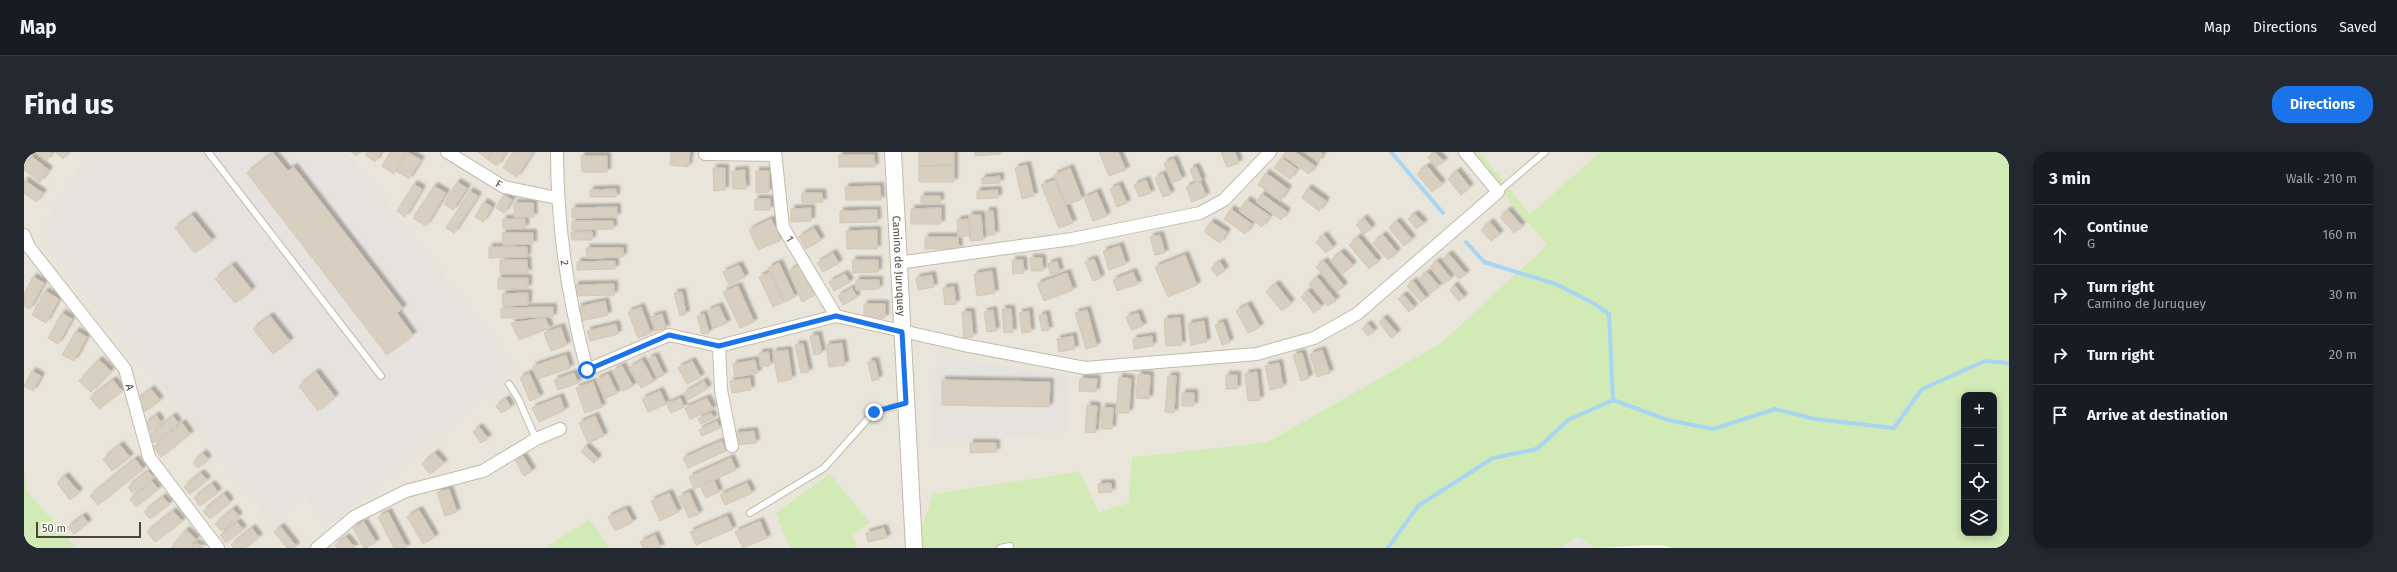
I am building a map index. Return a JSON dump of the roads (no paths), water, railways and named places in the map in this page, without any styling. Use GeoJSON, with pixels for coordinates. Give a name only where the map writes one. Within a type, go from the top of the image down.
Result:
{"type":"FeatureCollection","features":[{"type":"Feature","properties":{"kind":"street","name":"F"},"geometry":{"type":"LineString","coordinates":[[447,152],[504,186],[557,198]]}},
{"type":"Feature","properties":{"kind":"street","name":"2"},"geometry":{"type":"LineString","coordinates":[[557,152],[557,198],[572,313],[587,370],[669,335],[719,346]]}},
{"type":"Feature","properties":{"kind":"street","name":"Camino de Juruquey"},"geometry":{"type":"LineString","coordinates":[[892,152],[897,264],[914,548]]}},
{"type":"Feature","properties":{"kind":"street"},"geometry":{"type":"LineString","coordinates":[[897,264],[1072,239],[1200,213],[1224,200],[1270,152]]}},
{"type":"Feature","properties":{"kind":"street"},"geometry":{"type":"LineString","coordinates":[[732,446],[721,390],[719,346],[836,316],[902,332],[1085,368],[1257,354],[1314,338],[1357,314],[1498,192],[1465,152]]}},
{"type":"Feature","properties":{"kind":"street"},"geometry":{"type":"LineString","coordinates":[[705,154],[775,154]]}},
{"type":"Feature","properties":{"kind":"street","name":"1"},"geometry":{"type":"LineString","coordinates":[[775,154],[783,227],[836,316]]}},
{"type":"Feature","properties":{"kind":"street","name":"A"},"geometry":{"type":"LineString","coordinates":[[24,235],[29,247],[125,370],[150,457],[218,548]]}},
{"type":"Feature","properties":{"kind":"street"},"geometry":{"type":"LineString","coordinates":[[317,548],[354,517],[406,491],[483,471],[536,439],[560,429]]}},
{"type":"Feature","properties":{"kind":"lane"},"geometry":{"type":"LineString","coordinates":[[208,152],[381,376]]}},
{"type":"Feature","properties":{"kind":"lane"},"geometry":{"type":"LineString","coordinates":[[1498,192],[1541,153]]}},
{"type":"Feature","properties":{"kind":"lane"},"geometry":{"type":"LineString","coordinates":[[509,384],[518,398],[536,439]]}},
{"type":"Feature","properties":{"kind":"lane"},"geometry":{"type":"LineString","coordinates":[[750,513],[824,468],[874,412],[906,403]]}},
{"type":"Feature","properties":{"kind":"lane"},"geometry":{"type":"LineString","coordinates":[[1000,548],[1010,546]]}},
{"type":"Feature","properties":{"kind":"waterway"},"geometry":{"type":"LineString","coordinates":[[1391,152],[1443,213]]}},
{"type":"Feature","properties":{"kind":"waterway"},"geometry":{"type":"LineString","coordinates":[[1466,242],[1484,262],[1556,284],[1593,303],[1609,314],[1613,400]]}},
{"type":"Feature","properties":{"kind":"waterway"},"geometry":{"type":"LineString","coordinates":[[1388,548],[1418,506],[1493,458],[1537,449],[1568,420],[1613,400],[1668,420],[1713,429],[1775,409],[1815,419],[1894,428],[1922,389],[1985,361],[2009,363]]}}]}
